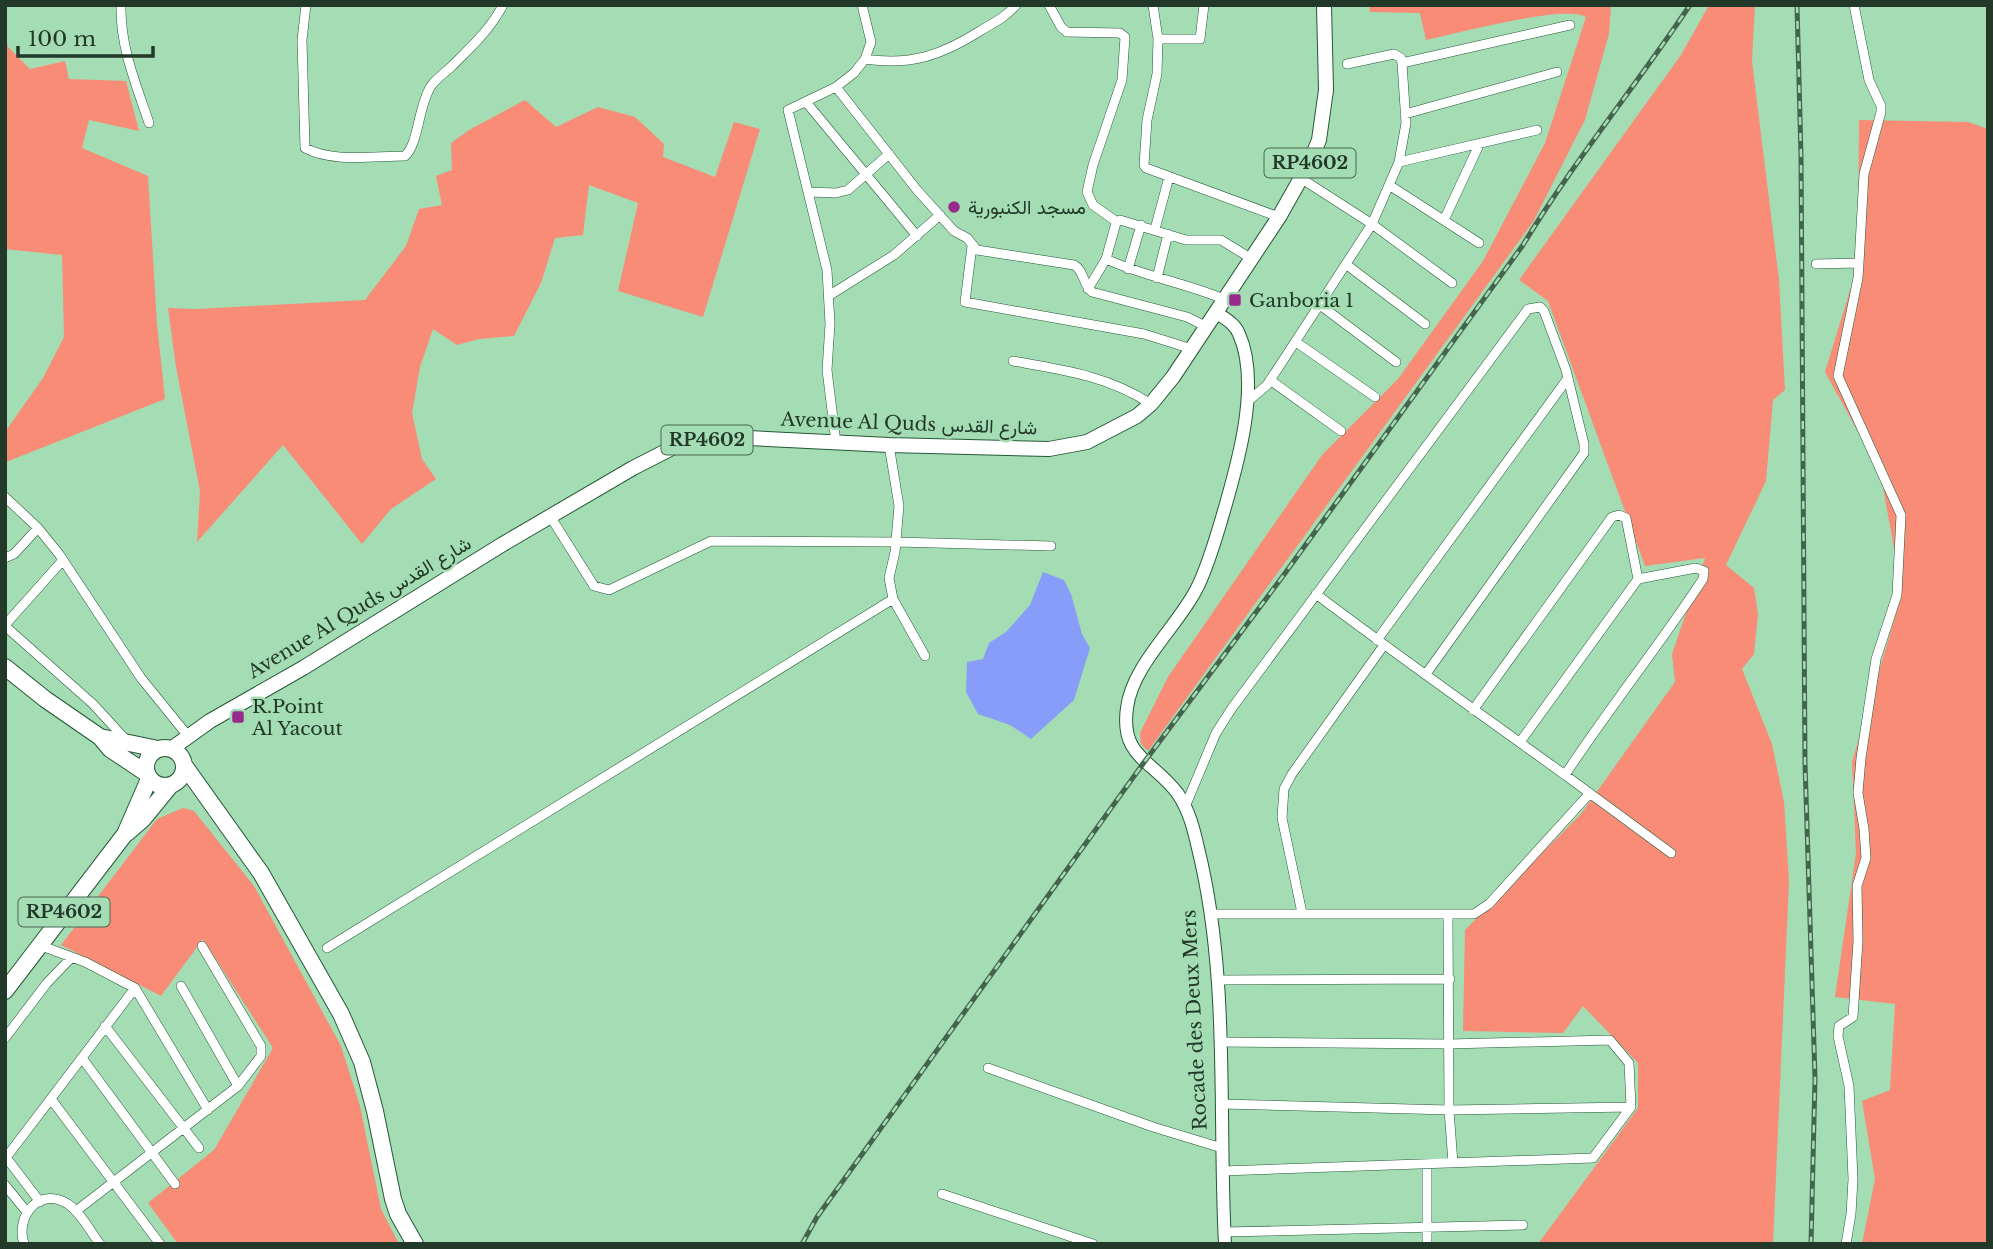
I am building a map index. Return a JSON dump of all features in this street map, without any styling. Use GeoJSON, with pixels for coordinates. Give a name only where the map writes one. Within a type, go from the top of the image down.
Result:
{"type":"FeatureCollection","features":[{"type":"Feature","properties":{"kind":"highway"},"geometry":{"type":"LineString","coordinates":[[5,667],[100,737],[110,749],[159,786],[174,764]]}},
{"type":"Feature","properties":{"kind":"highway"},"geometry":{"type":"LineString","coordinates":[[100,737],[129,743],[174,764],[215,810],[261,873],[341,1014],[362,1062],[393,1199],[415,1244]]}},
{"type":"Feature","properties":{"kind":"highway","name":"RP4602"},"geometry":{"type":"LineString","coordinates":[[147,776],[147,759],[174,764]]}},
{"type":"Feature","properties":{"kind":"highway","name":"Avenue Al Quds شارع القدس"},"geometry":{"type":"LineString","coordinates":[[5,991],[125,834],[143,819],[174,764]]}},
{"type":"Feature","properties":{"kind":"highway","name":"Avenue Al Quds شارع القدس"},"geometry":{"type":"LineString","coordinates":[[125,834],[147,776]]}},
{"type":"Feature","properties":{"kind":"main road","name":"Avenue Al Quds شارع القدس"},"geometry":{"type":"LineString","coordinates":[[174,764],[194,732],[550,516],[678,445],[712,439],[1033,449],[1087,442],[1137,416],[1152,404],[1192,349],[1302,179],[1319,139],[1324,115],[1324,5]]}},
{"type":"Feature","properties":{"kind":"main road","name":"Rocade des Deux Mers"},"geometry":{"type":"LineString","coordinates":[[1217,313],[1231,322],[1240,335],[1248,372],[1247,402],[1236,471],[1205,569],[1188,604],[1131,690],[1127,730],[1130,746],[1167,781],[1185,807],[1193,825],[1211,914],[1220,1042],[1225,1238]]}},
{"type":"Feature","properties":{"kind":"street"},"geometry":{"type":"LineString","coordinates":[[121,5],[120,24],[125,53],[149,123]]}},
{"type":"Feature","properties":{"kind":"street"},"geometry":{"type":"LineString","coordinates":[[306,5],[302,40],[305,148],[335,156],[405,156],[415,140],[418,119],[431,86],[494,23],[503,5]]}},
{"type":"Feature","properties":{"kind":"street"},"geometry":{"type":"LineString","coordinates":[[836,443],[827,370],[830,295],[827,270],[788,111],[791,107],[836,87],[854,73],[865,59],[871,42],[862,5]]}},
{"type":"Feature","properties":{"kind":"street"},"geometry":{"type":"LineString","coordinates":[[865,59],[904,61],[941,53],[994,23],[1016,5]]}},
{"type":"Feature","properties":{"kind":"street"},"geometry":{"type":"LineString","coordinates":[[1049,5],[1061,27],[1067,32],[1120,33],[1125,37],[1122,80],[1098,149],[1087,192],[1093,205],[1117,222]]}},
{"type":"Feature","properties":{"kind":"street"},"geometry":{"type":"LineString","coordinates":[[1153,5],[1158,39],[1157,74],[1147,120],[1146,168],[1279,217]]}},
{"type":"Feature","properties":{"kind":"street"},"geometry":{"type":"LineString","coordinates":[[1158,39],[1200,39],[1204,5]]}},
{"type":"Feature","properties":{"kind":"street"},"geometry":{"type":"LineString","coordinates":[[1846,1244],[1853,1179],[1849,1086],[1838,1036],[1839,1026],[1853,1017],[1858,941],[1857,886],[1866,858],[1858,793],[1860,769],[1876,659],[1897,595],[1901,515],[1838,376],[1858,278],[1864,174],[1881,112],[1881,106],[1868,80],[1854,5]]}},
{"type":"Feature","properties":{"kind":"street"},"geometry":{"type":"LineString","coordinates":[[1402,63],[1570,24]]}},
{"type":"Feature","properties":{"kind":"street"},"geometry":{"type":"LineString","coordinates":[[1247,402],[1259,394],[1270,380],[1347,265],[1372,225],[1399,162],[1405,114],[1402,63],[1399,56],[1394,54],[1347,64]]}},
{"type":"Feature","properties":{"kind":"street"},"geometry":{"type":"LineString","coordinates":[[1405,114],[1557,72]]}},
{"type":"Feature","properties":{"kind":"street"},"geometry":{"type":"LineString","coordinates":[[836,87],[940,215],[972,246],[980,251],[1074,265],[1080,270],[1088,289],[1104,296],[1187,317],[1207,327]]}},
{"type":"Feature","properties":{"kind":"street"},"geometry":{"type":"LineString","coordinates":[[806,102],[917,236]]}},
{"type":"Feature","properties":{"kind":"street"},"geometry":{"type":"LineString","coordinates":[[1399,162],[1537,130]]}},
{"type":"Feature","properties":{"kind":"street"},"geometry":{"type":"LineString","coordinates":[[1444,220],[1480,143]]}},
{"type":"Feature","properties":{"kind":"street"},"geometry":{"type":"LineString","coordinates":[[810,192],[848,190],[889,154]]}},
{"type":"Feature","properties":{"kind":"street"},"geometry":{"type":"LineString","coordinates":[[1155,229],[1170,177]]}},
{"type":"Feature","properties":{"kind":"street"},"geometry":{"type":"LineString","coordinates":[[1302,179],[1452,283]]}},
{"type":"Feature","properties":{"kind":"street"},"geometry":{"type":"LineString","coordinates":[[1389,185],[1479,243]]}},
{"type":"Feature","properties":{"kind":"street"},"geometry":{"type":"LineString","coordinates":[[830,295],[874,268],[940,215]]}},
{"type":"Feature","properties":{"kind":"street"},"geometry":{"type":"LineString","coordinates":[[1117,222],[1122,220],[1186,240],[1221,240],[1252,259]]}},
{"type":"Feature","properties":{"kind":"street"},"geometry":{"type":"LineString","coordinates":[[1088,289],[1107,260],[1117,222]]}},
{"type":"Feature","properties":{"kind":"street"},"geometry":{"type":"LineString","coordinates":[[1128,270],[1141,225]]}},
{"type":"Feature","properties":{"kind":"street"},"geometry":{"type":"LineString","coordinates":[[1157,278],[1168,234]]}},
{"type":"Feature","properties":{"kind":"street"},"geometry":{"type":"LineString","coordinates":[[972,246],[965,302],[1144,334],[1192,349]]}},
{"type":"Feature","properties":{"kind":"street"},"geometry":{"type":"LineString","coordinates":[[1107,260],[1128,270],[1199,289],[1226,300]]}},
{"type":"Feature","properties":{"kind":"street"},"geometry":{"type":"LineString","coordinates":[[1816,264],[1859,263]]}},
{"type":"Feature","properties":{"kind":"street"},"geometry":{"type":"LineString","coordinates":[[1347,265],[1424,324]]}},
{"type":"Feature","properties":{"kind":"street"},"geometry":{"type":"LineString","coordinates":[[1320,305],[1396,362]]}},
{"type":"Feature","properties":{"kind":"street"},"geometry":{"type":"LineString","coordinates":[[1185,807],[1216,733],[1528,309],[1536,306],[1544,311],[1568,378],[1584,453],[1426,674]]}},
{"type":"Feature","properties":{"kind":"street"},"geometry":{"type":"LineString","coordinates":[[1296,342],[1376,397]]}},
{"type":"Feature","properties":{"kind":"street"},"geometry":{"type":"LineString","coordinates":[[1013,361],[1107,381],[1152,404]]}},
{"type":"Feature","properties":{"kind":"street"},"geometry":{"type":"LineString","coordinates":[[1302,913],[1282,818],[1284,789],[1381,643],[1568,378]]}},
{"type":"Feature","properties":{"kind":"street"},"geometry":{"type":"LineString","coordinates":[[1270,380],[1341,431]]}},
{"type":"Feature","properties":{"kind":"street"},"geometry":{"type":"LineString","coordinates":[[889,445],[899,506],[889,578],[893,599],[925,656]]}},
{"type":"Feature","properties":{"kind":"street"},"geometry":{"type":"LineString","coordinates":[[5,497],[38,528],[63,561],[141,678],[194,732]]}},
{"type":"Feature","properties":{"kind":"street"},"geometry":{"type":"LineString","coordinates":[[1473,710],[1612,517],[1619,515],[1626,518],[1638,579]]}},
{"type":"Feature","properties":{"kind":"street"},"geometry":{"type":"LineString","coordinates":[[550,516],[594,586],[610,590],[711,541],[1051,546]]}},
{"type":"Feature","properties":{"kind":"street"},"geometry":{"type":"LineString","coordinates":[[5,558],[14,554],[38,528]]}},
{"type":"Feature","properties":{"kind":"street"},"geometry":{"type":"LineString","coordinates":[[63,561],[5,626],[93,704],[129,743]]}},
{"type":"Feature","properties":{"kind":"street"},"geometry":{"type":"LineString","coordinates":[[1520,742],[1638,579],[1703,569],[1705,574],[1675,622],[1618,697],[1565,775]]}},
{"type":"Feature","properties":{"kind":"street"},"geometry":{"type":"LineString","coordinates":[[1316,594],[1671,853]]}},
{"type":"Feature","properties":{"kind":"street"},"geometry":{"type":"LineString","coordinates":[[327,948],[893,599]]}},
{"type":"Feature","properties":{"kind":"street"},"geometry":{"type":"LineString","coordinates":[[1211,914],[1474,914],[1489,904],[1590,793]]}},
{"type":"Feature","properties":{"kind":"street"},"geometry":{"type":"LineString","coordinates":[[1448,915],[1453,1163]]}},
{"type":"Feature","properties":{"kind":"street"},"geometry":{"type":"LineString","coordinates":[[39,945],[72,957],[135,988],[208,1111]]}},
{"type":"Feature","properties":{"kind":"street"},"geometry":{"type":"LineString","coordinates":[[76,1211],[208,1111],[238,1086],[258,1061],[262,1050],[202,946]]}},
{"type":"Feature","properties":{"kind":"street"},"geometry":{"type":"LineString","coordinates":[[5,1038],[47,983],[72,957]]}},
{"type":"Feature","properties":{"kind":"street"},"geometry":{"type":"LineString","coordinates":[[1217,980],[1450,979]]}},
{"type":"Feature","properties":{"kind":"street"},"geometry":{"type":"LineString","coordinates":[[181,986],[238,1086]]}},
{"type":"Feature","properties":{"kind":"street"},"geometry":{"type":"LineString","coordinates":[[40,1202],[6,1158],[135,988]]}},
{"type":"Feature","properties":{"kind":"street"},"geometry":{"type":"LineString","coordinates":[[105,1026],[199,1148]]}},
{"type":"Feature","properties":{"kind":"street"},"geometry":{"type":"LineString","coordinates":[[1220,1042],[1449,1044],[1610,1040],[1629,1063],[1631,1107],[1593,1158],[1222,1171]]}},
{"type":"Feature","properties":{"kind":"street"},"geometry":{"type":"LineString","coordinates":[[82,1058],[176,1184]]}},
{"type":"Feature","properties":{"kind":"street"},"geometry":{"type":"LineString","coordinates":[[988,1068],[1222,1149]]}},
{"type":"Feature","properties":{"kind":"street"},"geometry":{"type":"LineString","coordinates":[[51,1099],[160,1244]]}},
{"type":"Feature","properties":{"kind":"street"},"geometry":{"type":"LineString","coordinates":[[1222,1104],[1450,1110],[1631,1107]]}},
{"type":"Feature","properties":{"kind":"street"},"geometry":{"type":"LineString","coordinates":[[1427,1164],[1427,1244]]}},
{"type":"Feature","properties":{"kind":"street"},"geometry":{"type":"LineString","coordinates":[[5,1185],[26,1211]]}},
{"type":"Feature","properties":{"kind":"street"},"geometry":{"type":"LineString","coordinates":[[942,1194],[1093,1244]]}},
{"type":"Feature","properties":{"kind":"street"},"geometry":{"type":"LineString","coordinates":[[24,1244],[21,1224],[26,1211],[50,1199],[61,1201],[76,1211],[100,1244]]}},
{"type":"Feature","properties":{"kind":"street"},"geometry":{"type":"LineString","coordinates":[[1225,1238],[1523,1225]]}},
{"type":"Feature","properties":{"kind":"shaded area"},"geometry":{"type":"Polygon","coordinates":[[[1369,5],[1611,5],[1609,34],[1585,120],[1533,222],[1148,751],[1141,744],[1140,733],[1168,677],[1322,455],[1398,379],[1483,261],[1545,143],[1586,17],[1556,14],[1534,17],[1426,40],[1420,13],[1370,12],[1369,5]]]}},
{"type":"Feature","properties":{"kind":"shaded area"},"geometry":{"type":"Polygon","coordinates":[[[1709,5],[1755,5],[1752,61],[1779,280],[1785,390],[1773,400],[1766,481],[1726,565],[1754,588],[1758,614],[1754,654],[1742,669],[1772,744],[1784,802],[1789,881],[1773,1244],[1538,1244],[1638,1108],[1638,1063],[1583,1006],[1563,1033],[1463,1031],[1465,930],[1581,814],[1675,682],[1672,654],[1705,558],[1645,566],[1548,301],[1519,280],[1681,55],[1709,5]]]}},
{"type":"Feature","properties":{"kind":"shaded area"},"geometry":{"type":"Polygon","coordinates":[[[5,37],[8,47],[30,69],[65,61],[69,79],[126,81],[139,131],[89,120],[82,148],[148,176],[157,324],[165,399],[6,462],[5,432],[43,378],[64,337],[62,255],[5,249],[5,37]]]}},
{"type":"Feature","properties":{"kind":"shaded area"},"geometry":{"type":"Polygon","coordinates":[[[525,100],[556,127],[598,107],[635,117],[664,144],[663,157],[715,177],[734,122],[760,129],[703,317],[618,291],[638,203],[589,185],[583,235],[555,238],[541,283],[514,336],[479,339],[457,345],[433,329],[420,367],[412,413],[422,459],[436,479],[391,509],[362,544],[283,445],[197,542],[200,491],[176,367],[168,308],[197,309],[365,300],[406,246],[419,209],[442,205],[436,176],[452,170],[451,143],[469,130],[525,100]]]}},
{"type":"Feature","properties":{"kind":"shaded area"},"geometry":{"type":"Polygon","coordinates":[[[1859,120],[1968,122],[1988,129],[1988,1244],[1862,1244],[1875,1179],[1862,1101],[1890,1090],[1895,1004],[1835,997],[1856,853],[1852,762],[1899,604],[1901,585],[1880,472],[1825,372],[1858,264],[1859,120]]]}},
{"type":"Feature","properties":{"kind":"shaded area"},"geometry":{"type":"Polygon","coordinates":[[[183,808],[194,811],[254,886],[341,1046],[360,1106],[381,1209],[399,1244],[178,1244],[148,1203],[214,1150],[273,1048],[203,939],[161,996],[61,945],[157,819],[183,808]]]}},
{"type":"Feature","properties":{"kind":"water"},"geometry":{"type":"Polygon","coordinates":[[[1043,572],[1064,580],[1071,594],[1082,634],[1090,648],[1074,700],[1031,739],[1010,725],[978,714],[966,692],[967,662],[983,659],[989,643],[1006,632],[1030,605],[1043,572]]]}},
{"type":"Feature","properties":{"kind":"railway"},"geometry":{"type":"LineString","coordinates":[[802,1244],[817,1217],[1145,761],[1523,245],[1542,214],[1690,5]]}},
{"type":"Feature","properties":{"kind":"railway"},"geometry":{"type":"LineString","coordinates":[[1797,5],[1801,156],[1805,763],[1815,1078],[1811,1244]]}},
{"type":"Feature","properties":{"kind":"place","name":"مسجد الكنبورية"},"geometry":{"type":"Point","coordinates":[954,207]}},
{"type":"Feature","properties":{"kind":"place","name":"Ganboria 1"},"geometry":{"type":"Point","coordinates":[1235,300]}},
{"type":"Feature","properties":{"kind":"place","name":"R.Point Al Yacout"},"geometry":{"type":"Point","coordinates":[238,717]}}]}
